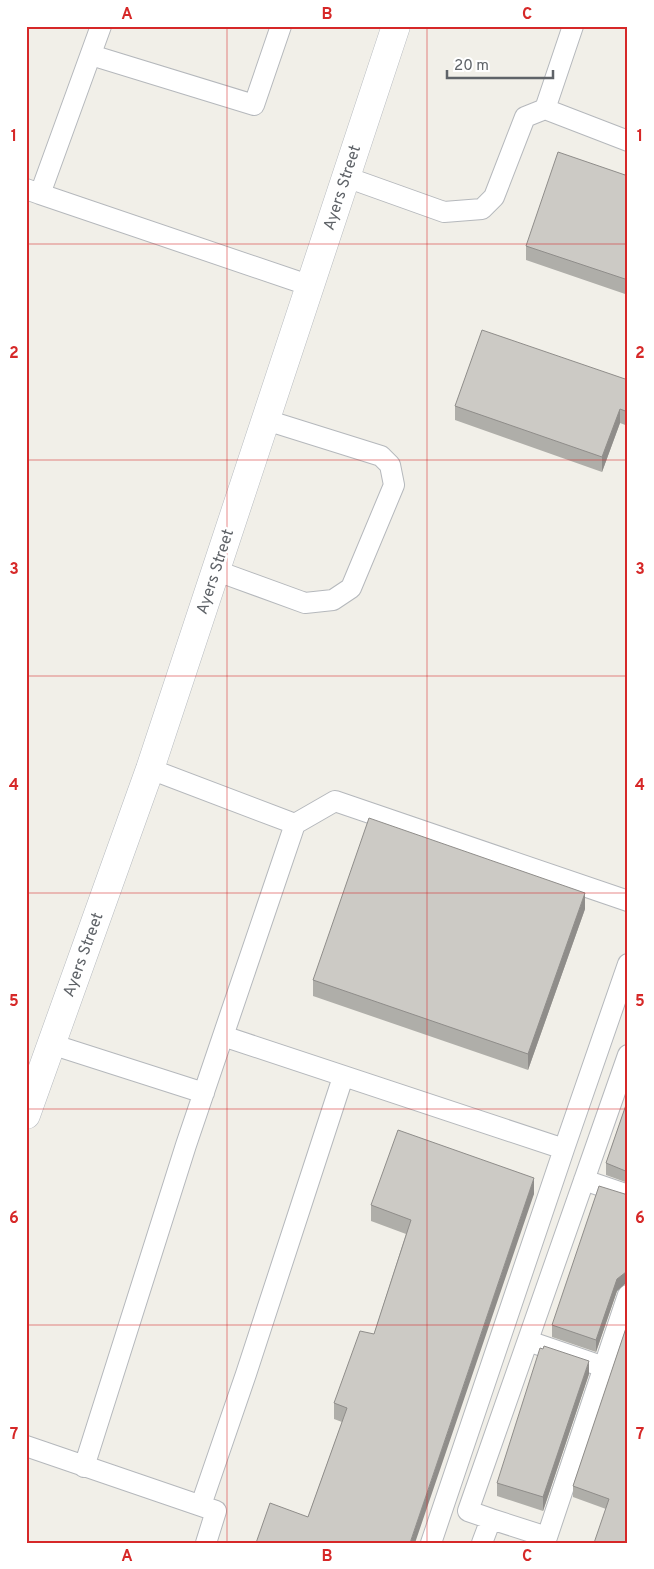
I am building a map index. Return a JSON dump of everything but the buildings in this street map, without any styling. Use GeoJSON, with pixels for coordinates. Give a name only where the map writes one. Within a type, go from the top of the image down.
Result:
{"type":"FeatureCollection","features":[{"type":"Feature","properties":{"kind":"main road","name":"Ayers Street"},"geometry":{"type":"LineString","coordinates":[[26,1115],[150,769],[396,26]]}},
{"type":"Feature","properties":{"kind":"lane"},"geometry":{"type":"LineString","coordinates":[[91,55],[254,105],[280,26]]}},
{"type":"Feature","properties":{"kind":"lane"},"geometry":{"type":"LineString","coordinates":[[545,109],[573,26]]}},
{"type":"Feature","properties":{"kind":"lane"},"geometry":{"type":"LineString","coordinates":[[99,27],[91,55],[33,191],[310,286]]}},
{"type":"Feature","properties":{"kind":"lane"},"geometry":{"type":"LineString","coordinates":[[346,177],[444,212],[482,209],[494,197],[525,116],[545,109],[628,141]]}},
{"type":"Feature","properties":{"kind":"lane"},"geometry":{"type":"LineString","coordinates":[[217,571],[304,603],[333,600],[351,588],[394,485],[390,465],[381,456],[266,420]]}},
{"type":"Feature","properties":{"kind":"lane"},"geometry":{"type":"LineString","coordinates":[[150,769],[295,824]]}},
{"type":"Feature","properties":{"kind":"lane"},"geometry":{"type":"LineString","coordinates":[[84,1467],[124,1333],[295,824],[335,801],[628,901]]}},
{"type":"Feature","properties":{"kind":"lane"},"geometry":{"type":"LineString","coordinates":[[431,1543],[628,964]]}},
{"type":"Feature","properties":{"kind":"lane"},"geometry":{"type":"LineString","coordinates":[[223,1036],[564,1149]]}},
{"type":"Feature","properties":{"kind":"lane"},"geometry":{"type":"LineString","coordinates":[[52,1044],[204,1093]]}},
{"type":"Feature","properties":{"kind":"lane"},"geometry":{"type":"LineString","coordinates":[[628,1055],[468,1510],[547,1538],[628,1295]]}},
{"type":"Feature","properties":{"kind":"lane"},"geometry":{"type":"LineString","coordinates":[[201,1505],[250,1365],[343,1077]]}},
{"type":"Feature","properties":{"kind":"lane"},"geometry":{"type":"LineString","coordinates":[[584,1180],[628,1195]]}},
{"type":"Feature","properties":{"kind":"lane"},"geometry":{"type":"LineString","coordinates":[[528,1341],[604,1367]]}},
{"type":"Feature","properties":{"kind":"lane"},"geometry":{"type":"LineString","coordinates":[[26,1446],[216,1511],[206,1543]]}},
{"type":"Feature","properties":{"kind":"lane"},"geometry":{"type":"LineString","coordinates":[[482,1543],[491,1519]]}}]}
